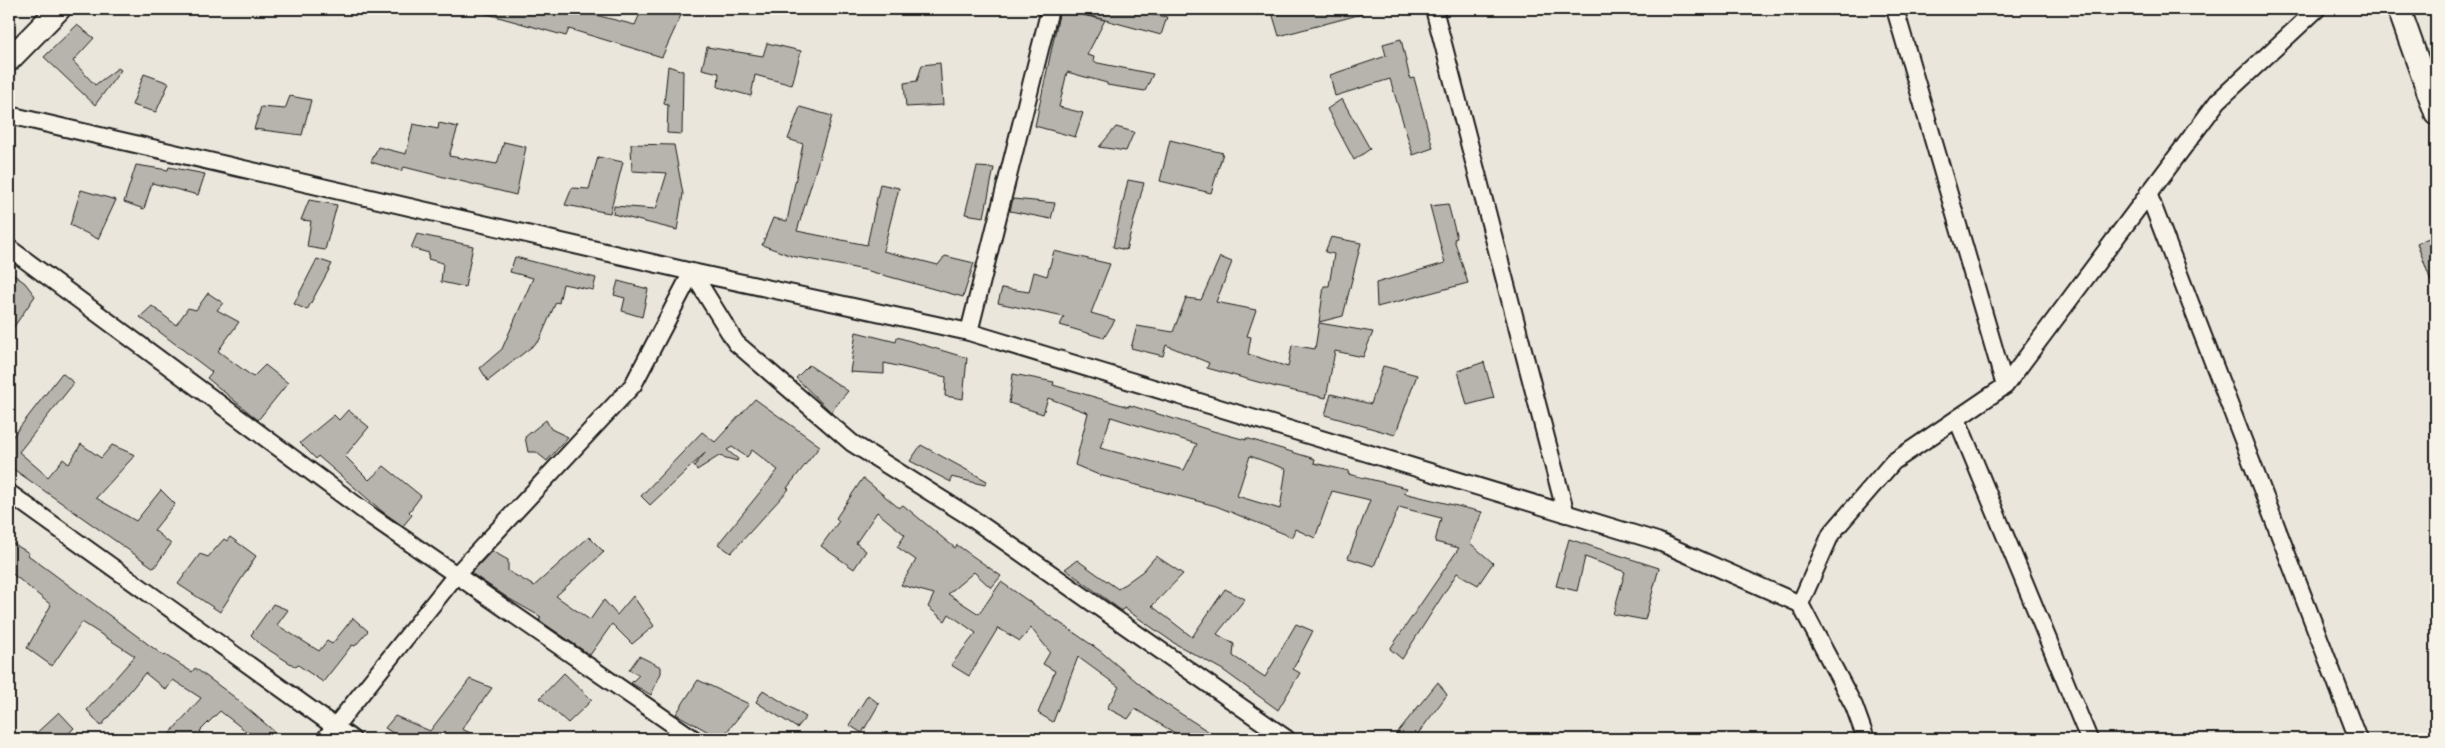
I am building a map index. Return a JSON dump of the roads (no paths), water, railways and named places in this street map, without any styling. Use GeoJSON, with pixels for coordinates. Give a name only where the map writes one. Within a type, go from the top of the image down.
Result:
{"type":"FeatureCollection","features":[{"type":"Feature","properties":{"kind":"street"},"geometry":{"type":"LineString","coordinates":[[9,60],[59,9]]}},
{"type":"Feature","properties":{"kind":"street"},"geometry":{"type":"LineString","coordinates":[[969,332],[1050,9]]}},
{"type":"Feature","properties":{"kind":"street"},"geometry":{"type":"LineString","coordinates":[[1434,9],[1566,514]]}},
{"type":"Feature","properties":{"kind":"street"},"geometry":{"type":"LineString","coordinates":[[1895,9],[2005,386]]}},
{"type":"Feature","properties":{"kind":"street"},"geometry":{"type":"LineString","coordinates":[[1800,604],[1831,534],[1893,462],[2005,386],[2218,101],[2317,9]]}},
{"type":"Feature","properties":{"kind":"street"},"geometry":{"type":"LineString","coordinates":[[2399,9],[2436,113]]}},
{"type":"Feature","properties":{"kind":"street"},"geometry":{"type":"LineString","coordinates":[[9,115],[692,272],[969,332],[1656,542],[1800,604],[1854,706],[1866,739]]}},
{"type":"Feature","properties":{"kind":"street"},"geometry":{"type":"LineString","coordinates":[[2148,193],[2358,739]]}},
{"type":"Feature","properties":{"kind":"street"},"geometry":{"type":"LineString","coordinates":[[9,248],[363,510],[694,739]]}},
{"type":"Feature","properties":{"kind":"street"},"geometry":{"type":"LineString","coordinates":[[330,733],[456,575],[633,385],[692,272]]}},
{"type":"Feature","properties":{"kind":"street"},"geometry":{"type":"LineString","coordinates":[[692,272],[736,343],[852,443],[970,517],[1287,739]]}},
{"type":"Feature","properties":{"kind":"street"},"geometry":{"type":"LineString","coordinates":[[1957,419],[2089,739]]}},
{"type":"Feature","properties":{"kind":"street"},"geometry":{"type":"LineString","coordinates":[[9,493],[330,733],[352,739]]}}]}
